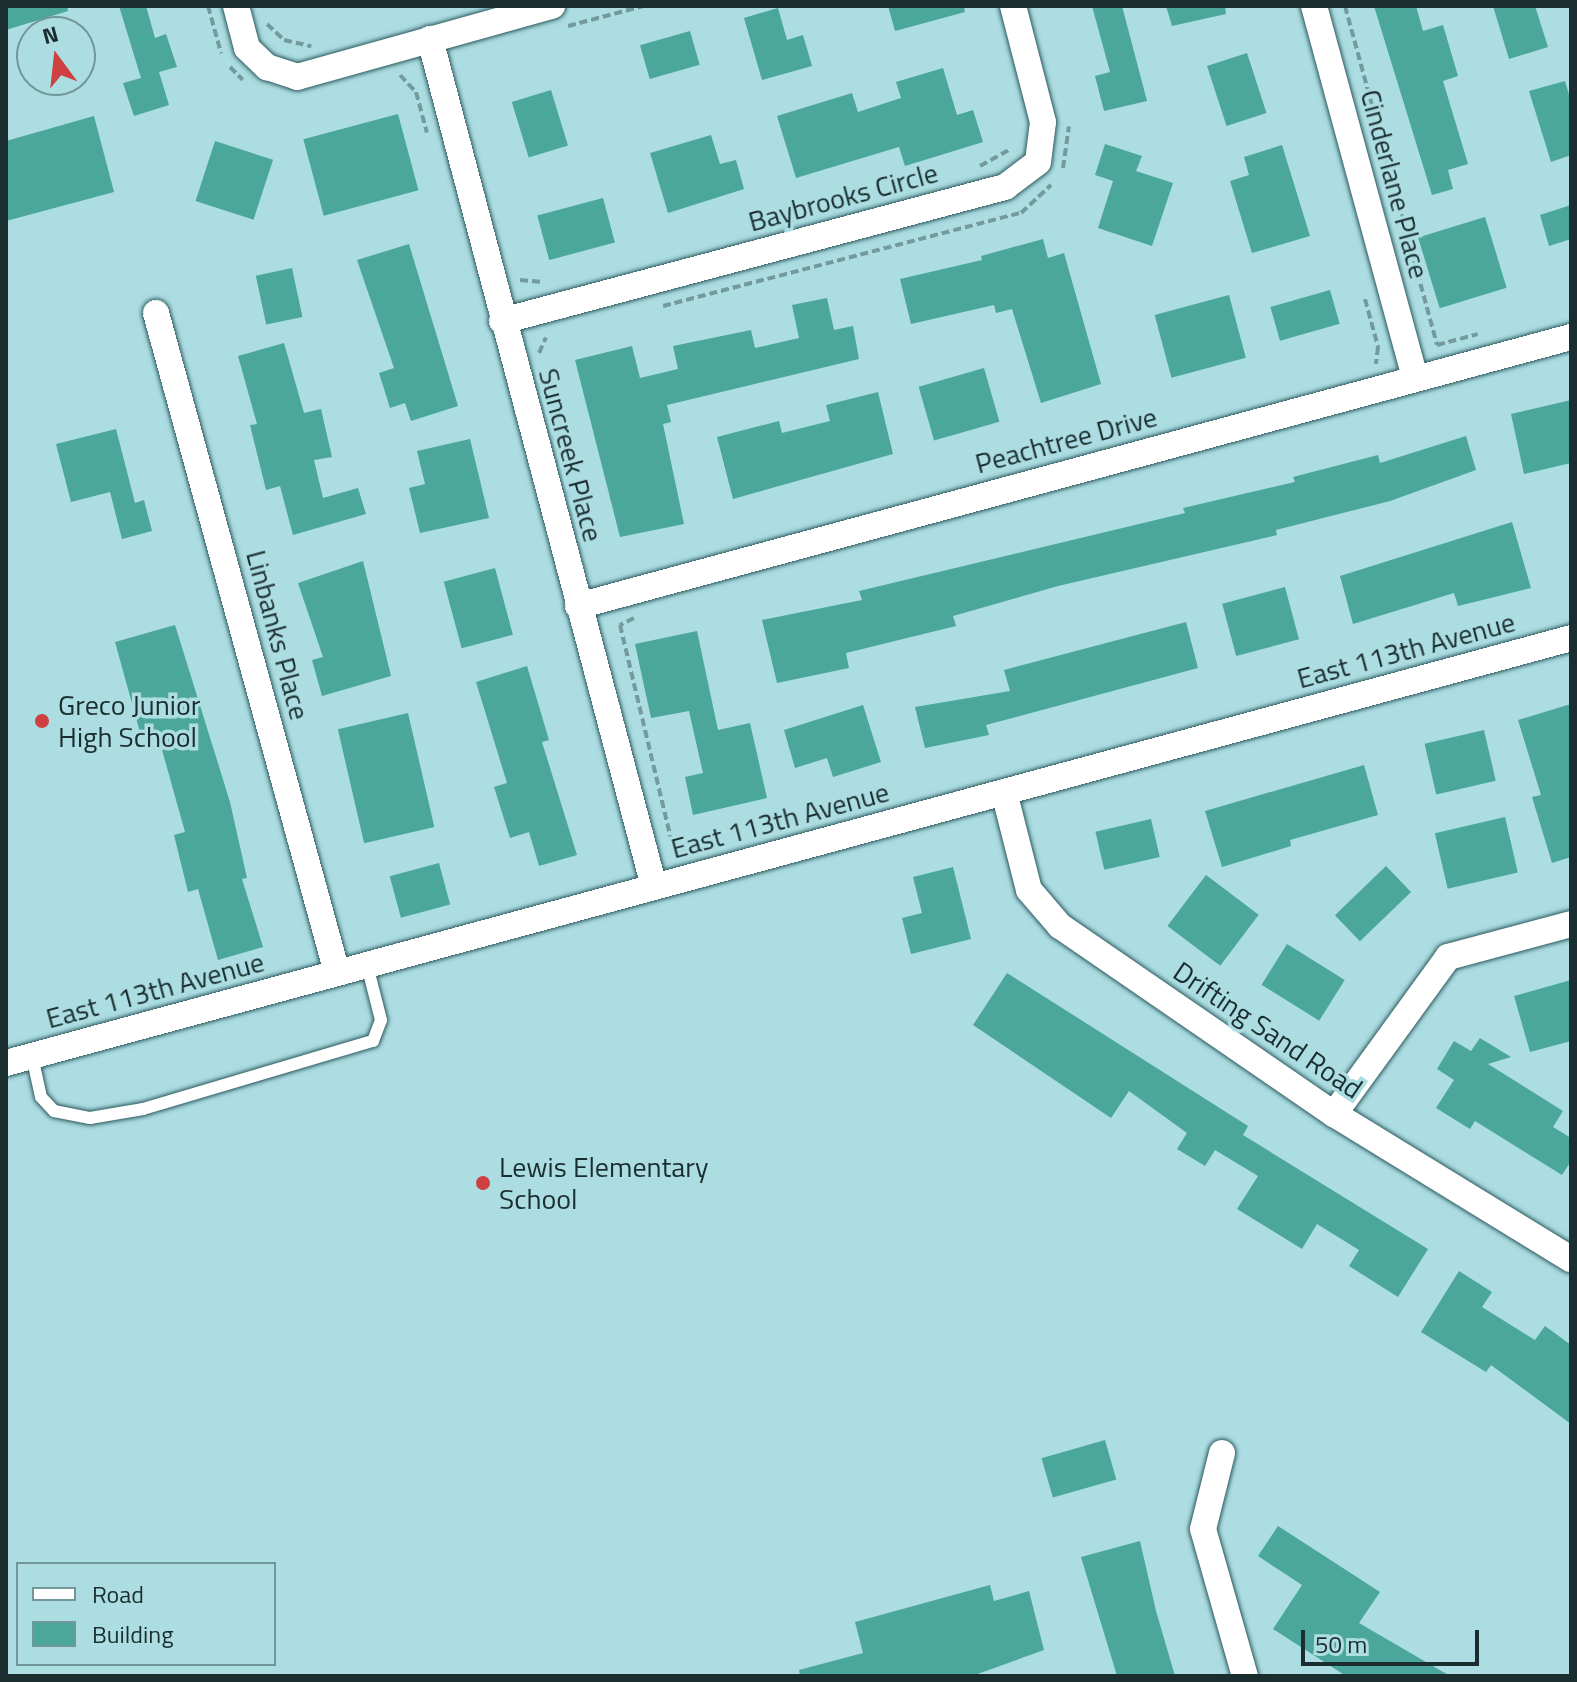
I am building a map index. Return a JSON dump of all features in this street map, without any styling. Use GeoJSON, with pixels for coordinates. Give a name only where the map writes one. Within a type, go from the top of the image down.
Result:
{"type":"FeatureCollection","features":[{"type":"Feature","properties":{"kind":"street"},"geometry":{"type":"LineString","coordinates":[[236,6],[247,48],[267,67],[297,77],[552,6]]}},
{"type":"Feature","properties":{"kind":"street","name":"Baybrooks Circle"},"geometry":{"type":"LineString","coordinates":[[502,321],[1005,187],[1038,162],[1043,122],[1013,6]]}},
{"type":"Feature","properties":{"kind":"street","name":"Cinderlane Place"},"geometry":{"type":"LineString","coordinates":[[1314,6],[1415,378]]}},
{"type":"Feature","properties":{"kind":"street","name":"Suncreek Place"},"geometry":{"type":"LineString","coordinates":[[430,39],[502,321],[654,887]]}},
{"type":"Feature","properties":{"kind":"street","name":"Linbanks Place"},"geometry":{"type":"LineString","coordinates":[[156,313],[337,973]]}},
{"type":"Feature","properties":{"kind":"street","name":"Peachtree Drive"},"geometry":{"type":"LineString","coordinates":[[578,606],[1571,337]]}},
{"type":"Feature","properties":{"kind":"street","name":"East 113th Avenue"},"geometry":{"type":"LineString","coordinates":[[6,1063],[1571,638]]}},
{"type":"Feature","properties":{"kind":"street","name":"Drifting Sand Road"},"geometry":{"type":"LineString","coordinates":[[1004,792],[1029,890],[1040,907],[1334,1114],[1571,1259]]}},
{"type":"Feature","properties":{"kind":"street"},"geometry":{"type":"LineString","coordinates":[[1334,1114],[1448,957],[1571,924]]}},
{"type":"Feature","properties":{"kind":"street"},"geometry":{"type":"LineString","coordinates":[[1222,1453],[1203,1529],[1245,1676]]}},
{"type":"Feature","properties":{"kind":"lane"},"geometry":{"type":"LineString","coordinates":[[32,1056],[41,1097],[54,1111],[90,1118],[143,1109],[373,1041],[381,1020],[367,965]]}},
{"type":"Feature","properties":{"kind":"path"},"geometry":{"type":"LineString","coordinates":[[208,6],[218,49],[235,75],[247,82]]}},
{"type":"Feature","properties":{"kind":"path"},"geometry":{"type":"LineString","coordinates":[[1345,6],[1437,345],[1481,333]]}},
{"type":"Feature","properties":{"kind":"path"},"geometry":{"type":"LineString","coordinates":[[262,14],[284,40],[308,47],[323,43]]}},
{"type":"Feature","properties":{"kind":"path"},"geometry":{"type":"LineString","coordinates":[[392,73],[405,76],[416,92],[428,138]]}},
{"type":"Feature","properties":{"kind":"path"},"geometry":{"type":"LineString","coordinates":[[650,310],[1021,213],[1041,198],[1066,163],[1067,118]]}},
{"type":"Feature","properties":{"kind":"path"},"geometry":{"type":"LineString","coordinates":[[969,171],[1015,147],[1019,139]]}},
{"type":"Feature","properties":{"kind":"path"},"geometry":{"type":"LineString","coordinates":[[513,272],[519,280],[556,279]]}},
{"type":"Feature","properties":{"kind":"path"},"geometry":{"type":"LineString","coordinates":[[1362,368],[1377,364],[1378,347],[1363,288]]}},
{"type":"Feature","properties":{"kind":"path"},"geometry":{"type":"LineString","coordinates":[[537,361],[543,338],[558,334]]}},
{"type":"Feature","properties":{"kind":"path"},"geometry":{"type":"LineString","coordinates":[[649,614],[620,625],[671,839],[688,853],[700,851]]}},
{"type":"Feature","properties":{"kind":"building"},"geometry":{"type":"Polygon","coordinates":[[[6,6],[67,6],[68,11],[52,16],[16,16],[16,27],[6,30],[6,6]]]}},
{"type":"Feature","properties":{"kind":"building"},"geometry":{"type":"Polygon","coordinates":[[[119,6],[146,6],[155,38],[166,34],[177,67],[159,72],[169,105],[134,116],[123,83],[141,78],[119,6]]]}},
{"type":"Feature","properties":{"kind":"building"},"geometry":{"type":"Polygon","coordinates":[[[888,6],[964,6],[965,12],[895,31],[888,6]]]}},
{"type":"Feature","properties":{"kind":"building"},"geometry":{"type":"Polygon","coordinates":[[[1092,6],[1122,6],[1147,101],[1104,111],[1095,76],[1110,72],[1092,6]]]}},
{"type":"Feature","properties":{"kind":"building"},"geometry":{"type":"Polygon","coordinates":[[[1166,6],[1225,6],[1226,14],[1172,26],[1166,6]]]}},
{"type":"Feature","properties":{"kind":"building"},"geometry":{"type":"Polygon","coordinates":[[[1374,6],[1416,6],[1423,31],[1443,25],[1458,76],[1443,81],[1468,164],[1448,170],[1453,189],[1432,195],[1374,6]]]}},
{"type":"Feature","properties":{"kind":"building"},"geometry":{"type":"Polygon","coordinates":[[[1493,6],[1535,6],[1548,47],[1509,59],[1493,6]]]}},
{"type":"Feature","properties":{"kind":"building"},"geometry":{"type":"Polygon","coordinates":[[[778,8],[787,40],[803,35],[812,66],[762,80],[744,18],[778,8]]]}},
{"type":"Feature","properties":{"kind":"building"},"geometry":{"type":"Polygon","coordinates":[[[690,31],[700,65],[650,79],[640,45],[690,31]]]}},
{"type":"Feature","properties":{"kind":"building"},"geometry":{"type":"Polygon","coordinates":[[[1247,53],[1266,113],[1227,126],[1207,66],[1247,53]]]}},
{"type":"Feature","properties":{"kind":"building"},"geometry":{"type":"Polygon","coordinates":[[[943,68],[957,115],[973,110],[983,142],[905,166],[899,147],[796,178],[777,116],[852,93],[858,112],[901,98],[896,82],[943,68]]]}},
{"type":"Feature","properties":{"kind":"building"},"geometry":{"type":"Polygon","coordinates":[[[1565,81],[1571,101],[1571,155],[1551,162],[1529,91],[1565,81]]]}},
{"type":"Feature","properties":{"kind":"building"},"geometry":{"type":"Polygon","coordinates":[[[551,90],[568,145],[529,157],[512,102],[551,90]]]}},
{"type":"Feature","properties":{"kind":"building"},"geometry":{"type":"Polygon","coordinates":[[[398,114],[418,190],[324,216],[303,139],[398,114]]]}},
{"type":"Feature","properties":{"kind":"building"},"geometry":{"type":"Polygon","coordinates":[[[94,116],[114,192],[6,221],[6,141],[94,116]]]}},
{"type":"Feature","properties":{"kind":"building"},"geometry":{"type":"Polygon","coordinates":[[[711,135],[720,164],[736,160],[744,189],[668,213],[650,153],[711,135]]]}},
{"type":"Feature","properties":{"kind":"building"},"geometry":{"type":"Polygon","coordinates":[[[215,141],[273,160],[254,220],[196,201],[215,141]]]}},
{"type":"Feature","properties":{"kind":"building"},"geometry":{"type":"Polygon","coordinates":[[[1105,144],[1142,156],[1136,171],[1173,183],[1152,246],[1098,228],[1113,181],[1095,175],[1105,144]]]}},
{"type":"Feature","properties":{"kind":"building"},"geometry":{"type":"Polygon","coordinates":[[[1282,145],[1310,236],[1252,253],[1230,181],[1249,175],[1244,157],[1282,145]]]}},
{"type":"Feature","properties":{"kind":"building"},"geometry":{"type":"Polygon","coordinates":[[[603,198],[615,242],[549,260],[537,216],[603,198]]]}},
{"type":"Feature","properties":{"kind":"building"},"geometry":{"type":"Polygon","coordinates":[[[1571,205],[1571,239],[1549,246],[1540,215],[1571,205]]]}},
{"type":"Feature","properties":{"kind":"building"},"geometry":{"type":"Polygon","coordinates":[[[1485,217],[1507,288],[1440,308],[1418,237],[1485,217]]]}},
{"type":"Feature","properties":{"kind":"building"},"geometry":{"type":"Polygon","coordinates":[[[1043,239],[1048,258],[1064,253],[1101,384],[1041,403],[1012,309],[996,313],[994,305],[911,324],[900,279],[982,260],[981,256],[1043,239]]]}},
{"type":"Feature","properties":{"kind":"building"},"geometry":{"type":"Polygon","coordinates":[[[409,244],[458,406],[411,421],[405,403],[390,408],[379,373],[394,368],[357,260],[409,244]]]}},
{"type":"Feature","properties":{"kind":"building"},"geometry":{"type":"Polygon","coordinates":[[[292,268],[302,317],[266,325],[256,276],[292,268]]]}},
{"type":"Feature","properties":{"kind":"building"},"geometry":{"type":"Polygon","coordinates":[[[1330,290],[1340,324],[1280,341],[1270,307],[1330,290]]]}},
{"type":"Feature","properties":{"kind":"building"},"geometry":{"type":"Polygon","coordinates":[[[1229,295],[1246,358],[1171,378],[1155,315],[1229,295]]]}},
{"type":"Feature","properties":{"kind":"building"},"geometry":{"type":"Polygon","coordinates":[[[827,298],[834,330],[853,326],[859,359],[667,405],[671,422],[663,424],[684,524],[620,537],[575,360],[632,346],[640,378],[678,369],[673,346],[751,330],[755,348],[799,338],[792,305],[827,298]]]}},
{"type":"Feature","properties":{"kind":"building"},"geometry":{"type":"Polygon","coordinates":[[[284,343],[304,413],[321,409],[332,457],[314,460],[323,498],[358,488],[366,514],[293,535],[280,486],[266,490],[250,425],[257,424],[238,356],[284,343]]]}},
{"type":"Feature","properties":{"kind":"building"},"geometry":{"type":"Polygon","coordinates":[[[984,368],[999,422],[934,441],[919,387],[984,368]]]}},
{"type":"Feature","properties":{"kind":"building"},"geometry":{"type":"Polygon","coordinates":[[[878,392],[893,454],[733,499],[717,437],[779,421],[782,433],[830,421],[826,405],[878,392]]]}},
{"type":"Feature","properties":{"kind":"building"},"geometry":{"type":"Polygon","coordinates":[[[1571,400],[1571,463],[1524,474],[1511,414],[1571,400]]]}},
{"type":"Feature","properties":{"kind":"building"},"geometry":{"type":"Polygon","coordinates":[[[116,429],[135,503],[144,500],[152,531],[122,539],[110,492],[71,502],[56,444],[116,429]]]}},
{"type":"Feature","properties":{"kind":"building"},"geometry":{"type":"Polygon","coordinates":[[[1466,436],[1476,470],[1390,501],[1276,530],[1277,535],[1058,586],[953,616],[956,626],[846,653],[849,668],[777,683],[762,620],[862,600],[859,591],[1185,513],[1183,508],[1295,482],[1293,477],[1378,455],[1380,463],[1466,436]]]}},
{"type":"Feature","properties":{"kind":"building"},"geometry":{"type":"Polygon","coordinates":[[[470,439],[489,518],[420,533],[409,488],[425,484],[417,451],[470,439]]]}},
{"type":"Feature","properties":{"kind":"building"},"geometry":{"type":"Polygon","coordinates":[[[1512,522],[1531,588],[1458,606],[1454,593],[1353,624],[1340,576],[1512,522]]]}},
{"type":"Feature","properties":{"kind":"building"},"geometry":{"type":"Polygon","coordinates":[[[363,561],[391,676],[322,696],[312,660],[323,657],[298,583],[363,561]]]}},
{"type":"Feature","properties":{"kind":"building"},"geometry":{"type":"Polygon","coordinates":[[[495,568],[513,635],[462,648],[444,582],[495,568]]]}},
{"type":"Feature","properties":{"kind":"building"},"geometry":{"type":"Polygon","coordinates":[[[1285,587],[1299,639],[1236,656],[1222,604],[1285,587]]]}},
{"type":"Feature","properties":{"kind":"building"},"geometry":{"type":"Polygon","coordinates":[[[1186,622],[1198,668],[986,725],[989,735],[925,748],[915,707],[1010,691],[1004,670],[1186,622]]]}},
{"type":"Feature","properties":{"kind":"building"},"geometry":{"type":"Polygon","coordinates":[[[175,625],[230,802],[247,878],[242,879],[263,947],[218,960],[198,889],[188,892],[174,835],[185,832],[157,732],[141,736],[115,642],[175,625]]]}},
{"type":"Feature","properties":{"kind":"building"},"geometry":{"type":"Polygon","coordinates":[[[697,631],[718,730],[750,723],[767,798],[693,815],[685,777],[703,773],[689,711],[651,718],[635,644],[697,631]]]}},
{"type":"Feature","properties":{"kind":"building"},"geometry":{"type":"Polygon","coordinates":[[[527,666],[549,740],[542,742],[577,855],[539,866],[529,832],[510,838],[494,787],[507,783],[476,682],[527,666]]]}},
{"type":"Feature","properties":{"kind":"building"},"geometry":{"type":"Polygon","coordinates":[[[1571,704],[1571,857],[1552,863],[1532,797],[1541,795],[1518,720],[1571,704]]]}},
{"type":"Feature","properties":{"kind":"building"},"geometry":{"type":"Polygon","coordinates":[[[863,705],[881,762],[833,777],[827,758],[795,768],[784,730],[863,705]]]}},
{"type":"Feature","properties":{"kind":"building"},"geometry":{"type":"Polygon","coordinates":[[[408,713],[434,827],[364,843],[338,729],[408,713]]]}},
{"type":"Feature","properties":{"kind":"building"},"geometry":{"type":"Polygon","coordinates":[[[1484,730],[1496,781],[1436,794],[1425,744],[1484,730]]]}},
{"type":"Feature","properties":{"kind":"building"},"geometry":{"type":"Polygon","coordinates":[[[1364,765],[1378,815],[1290,840],[1291,846],[1222,867],[1205,811],[1364,765]]]}},
{"type":"Feature","properties":{"kind":"building"},"geometry":{"type":"Polygon","coordinates":[[[1505,817],[1518,873],[1448,889],[1435,833],[1505,817]]]}},
{"type":"Feature","properties":{"kind":"building"},"geometry":{"type":"Polygon","coordinates":[[[1151,819],[1160,857],[1104,870],[1095,832],[1151,819]]]}},
{"type":"Feature","properties":{"kind":"building"},"geometry":{"type":"Polygon","coordinates":[[[439,863],[450,905],[401,918],[390,876],[439,863]]]}},
{"type":"Feature","properties":{"kind":"building"},"geometry":{"type":"Polygon","coordinates":[[[1386,866],[1411,892],[1360,941],[1335,915],[1386,866]]]}},
{"type":"Feature","properties":{"kind":"building"},"geometry":{"type":"Polygon","coordinates":[[[953,867],[971,939],[911,954],[902,918],[922,913],[913,877],[953,867]]]}},
{"type":"Feature","properties":{"kind":"building"},"geometry":{"type":"Polygon","coordinates":[[[1206,875],[1259,915],[1220,966],[1167,926],[1206,875]]]}},
{"type":"Feature","properties":{"kind":"building"},"geometry":{"type":"Polygon","coordinates":[[[1287,944],[1345,980],[1319,1021],[1262,985],[1287,944]]]}},
{"type":"Feature","properties":{"kind":"building"},"geometry":{"type":"Polygon","coordinates":[[[1007,973],[1248,1126],[1243,1135],[1428,1249],[1398,1297],[1349,1266],[1359,1250],[1317,1224],[1302,1249],[1237,1209],[1258,1176],[1215,1150],[1205,1166],[1177,1149],[1187,1133],[1129,1091],[1111,1118],[973,1025],[1007,973]]]}},
{"type":"Feature","properties":{"kind":"building"},"geometry":{"type":"Polygon","coordinates":[[[1571,980],[1571,1041],[1530,1052],[1514,996],[1571,980]]]}},
{"type":"Feature","properties":{"kind":"building"},"geometry":{"type":"Polygon","coordinates":[[[1480,1038],[1511,1057],[1488,1064],[1563,1111],[1553,1127],[1571,1138],[1571,1161],[1562,1175],[1475,1121],[1470,1129],[1436,1108],[1454,1080],[1437,1069],[1454,1041],[1471,1051],[1480,1038]]]}},
{"type":"Feature","properties":{"kind":"building"},"geometry":{"type":"Polygon","coordinates":[[[1459,1271],[1492,1292],[1482,1307],[1535,1340],[1545,1326],[1571,1345],[1571,1424],[1491,1365],[1486,1372],[1421,1332],[1459,1271]]]}},
{"type":"Feature","properties":{"kind":"building"},"geometry":{"type":"Polygon","coordinates":[[[1105,1440],[1116,1479],[1053,1498],[1042,1458],[1105,1440]]]}},
{"type":"Feature","properties":{"kind":"building"},"geometry":{"type":"Polygon","coordinates":[[[1278,1526],[1380,1592],[1359,1623],[1450,1676],[1346,1676],[1273,1629],[1302,1585],[1258,1556],[1278,1526]]]}},
{"type":"Feature","properties":{"kind":"building"},"geometry":{"type":"Polygon","coordinates":[[[1140,1541],[1175,1676],[1117,1676],[1081,1557],[1140,1541]]]}},
{"type":"Feature","properties":{"kind":"building"},"geometry":{"type":"Polygon","coordinates":[[[990,1585],[994,1601],[1029,1591],[1044,1650],[972,1676],[800,1676],[799,1670],[863,1653],[855,1622],[990,1585]]]}},
{"type":"Feature","properties":{"kind":"place","name":"Greco Junior High School"},"geometry":{"type":"Point","coordinates":[42,721]}},
{"type":"Feature","properties":{"kind":"place","name":"Lewis Elementary School"},"geometry":{"type":"Point","coordinates":[483,1183]}}]}
